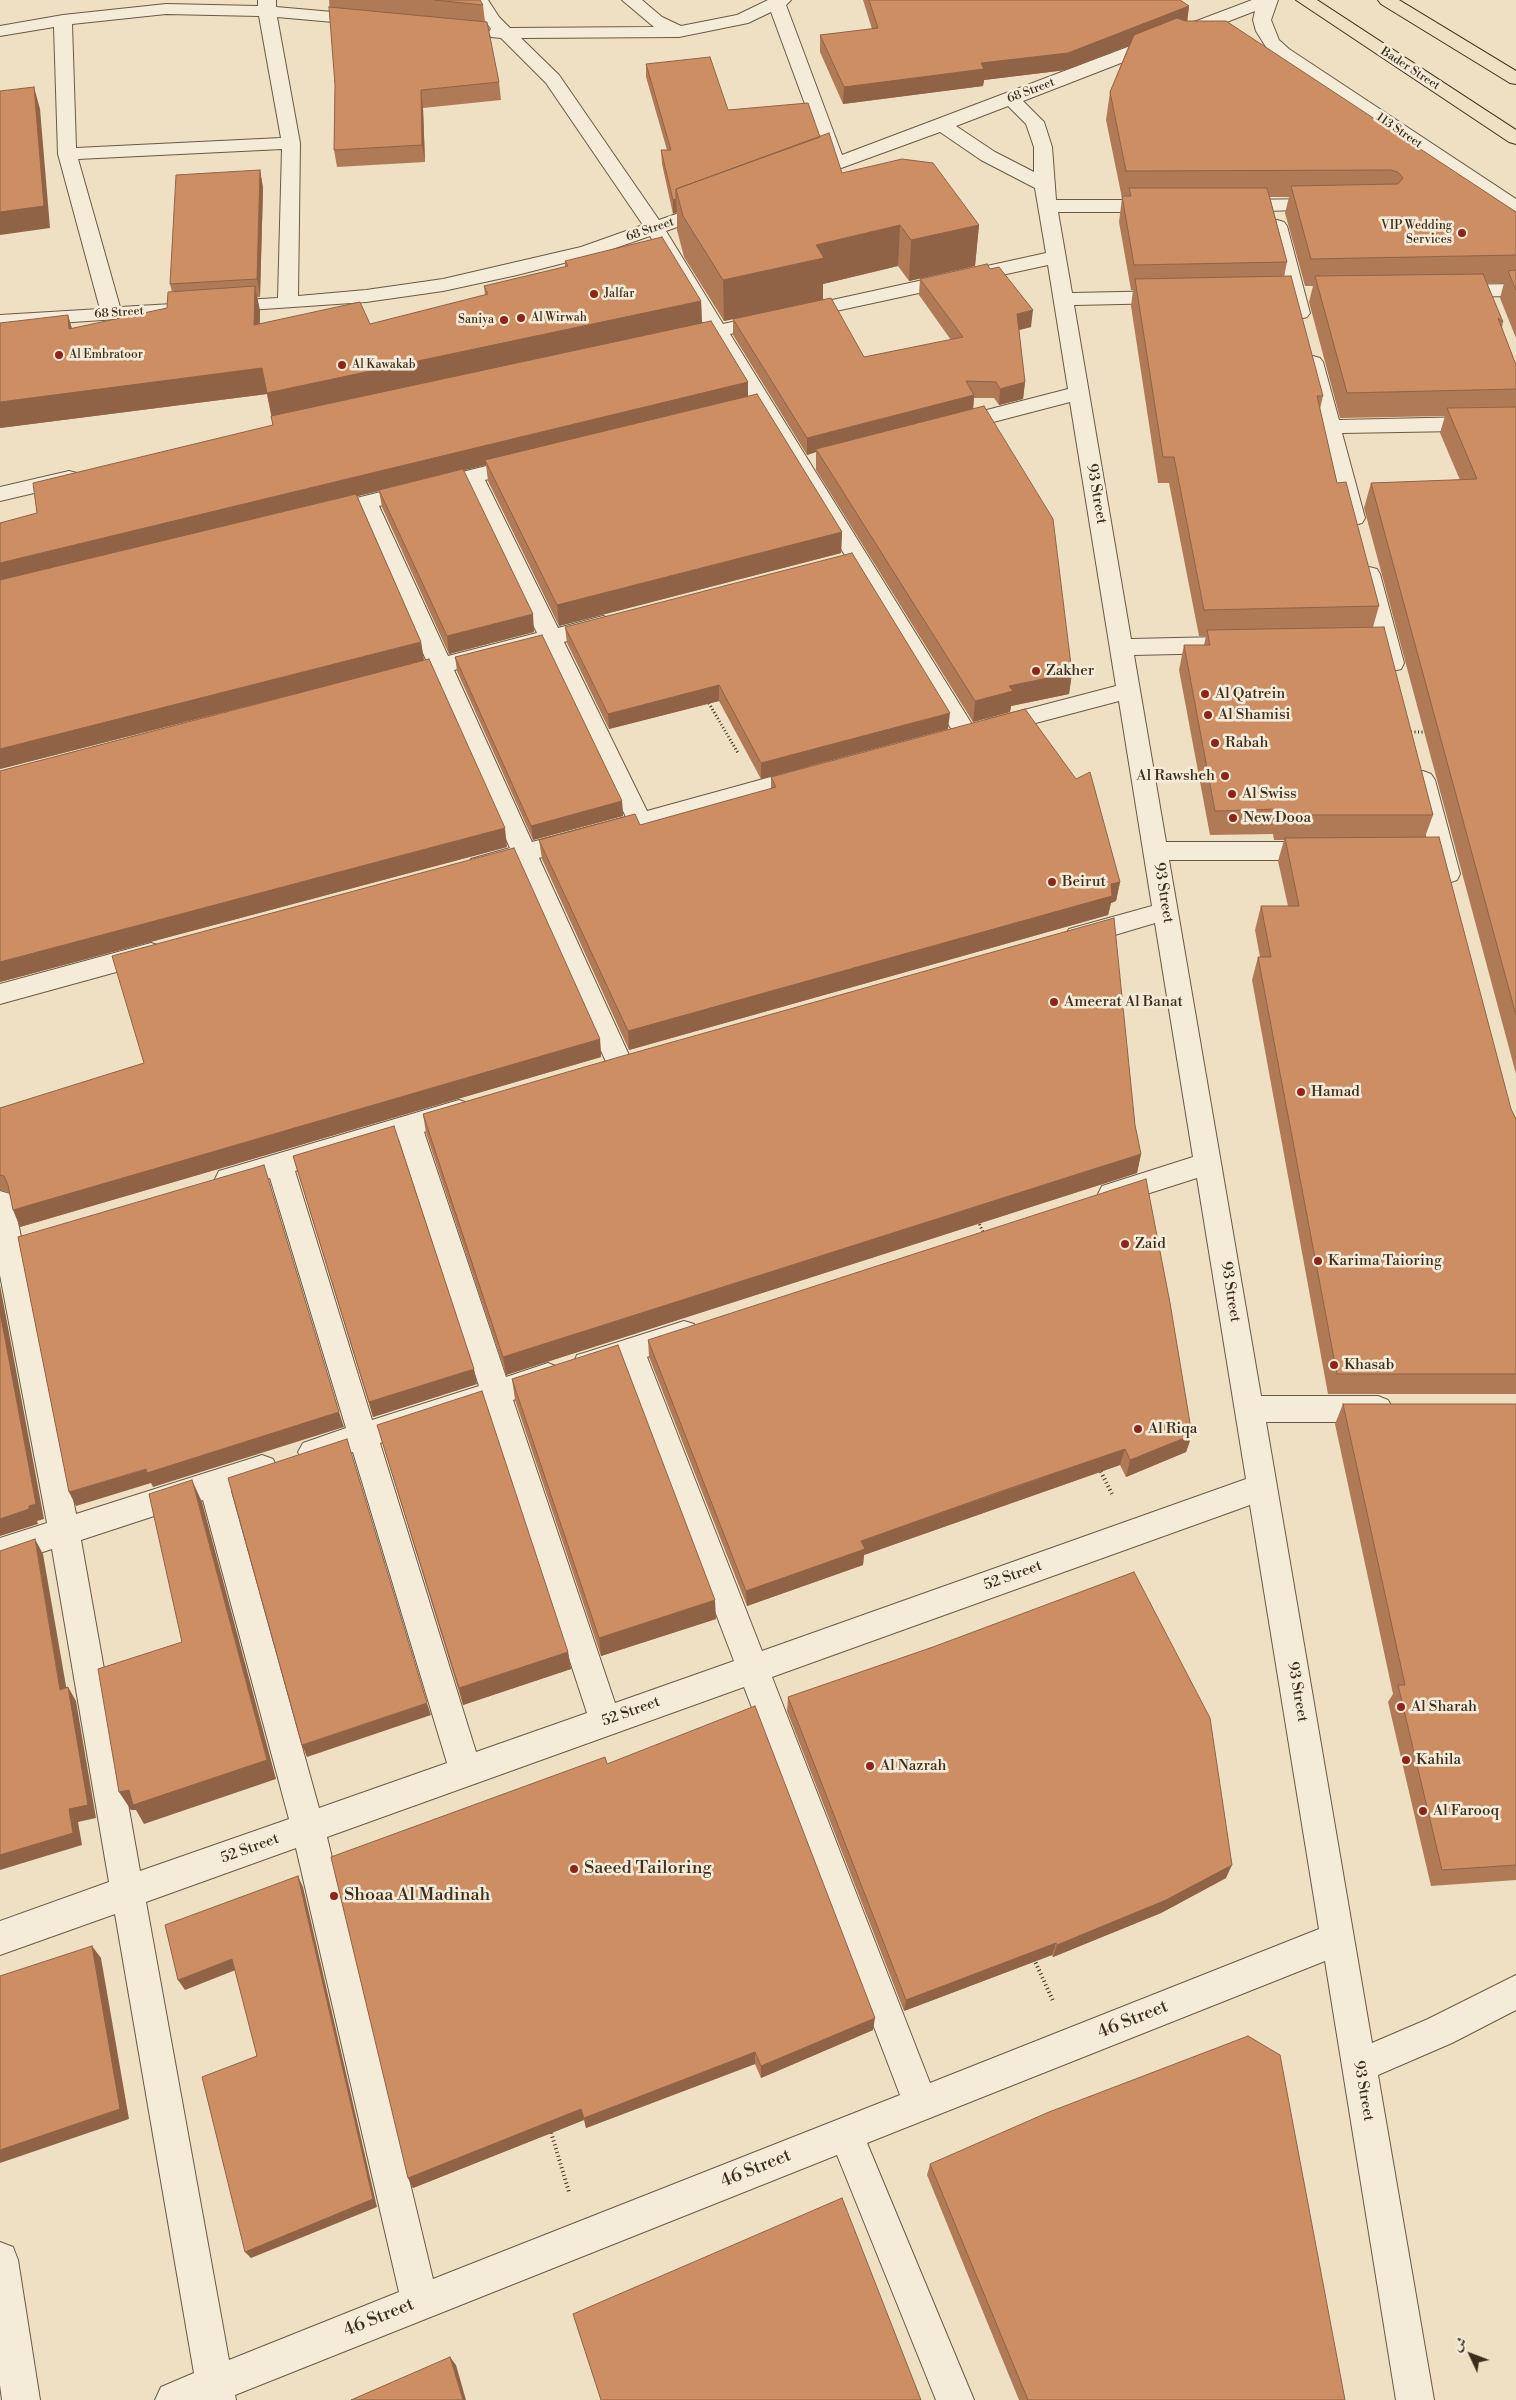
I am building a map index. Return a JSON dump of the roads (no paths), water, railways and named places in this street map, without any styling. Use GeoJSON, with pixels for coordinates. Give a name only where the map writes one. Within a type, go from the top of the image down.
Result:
{"type":"FeatureCollection","features":[{"type":"Feature","properties":{"kind":"main road","name":"Bader Street"},"geometry":{"type":"LineString","coordinates":[[1304,0],[1516,138]]}},
{"type":"Feature","properties":{"kind":"main road"},"geometry":{"type":"LineString","coordinates":[[1387,0],[1516,79]]}},
{"type":"Feature","properties":{"kind":"street"},"geometry":{"type":"LineString","coordinates":[[479,0],[492,20],[505,34],[530,55],[553,79],[655,229],[718,331],[755,408],[810,462],[849,560],[957,736],[1130,690]]}},
{"type":"Feature","properties":{"kind":"street"},"geometry":{"type":"LineString","coordinates":[[631,0],[656,21],[679,32]]}},
{"type":"Feature","properties":{"kind":"street","name":"68 Street"},"geometry":{"type":"LineString","coordinates":[[791,179],[1011,99],[1157,43],[1225,9],[1269,0]]}},
{"type":"Feature","properties":{"kind":"street","name":"113 Street"},"geometry":{"type":"LineString","coordinates":[[1269,0],[1262,20],[1265,32],[1272,43],[1283,53],[1516,208]]}},
{"type":"Feature","properties":{"kind":"street"},"geometry":{"type":"LineString","coordinates":[[476,31],[505,34],[679,32],[742,19],[780,2],[836,163]]}},
{"type":"Feature","properties":{"kind":"street"},"geometry":{"type":"LineString","coordinates":[[0,30],[165,4],[267,5],[386,22]]}},
{"type":"Feature","properties":{"kind":"street"},"geometry":{"type":"LineString","coordinates":[[267,5],[291,143],[288,303]]}},
{"type":"Feature","properties":{"kind":"street"},"geometry":{"type":"LineString","coordinates":[[63,20],[67,154],[112,314]]}},
{"type":"Feature","properties":{"kind":"street"},"geometry":{"type":"LineString","coordinates":[[1157,43],[1217,40]]}},
{"type":"Feature","properties":{"kind":"street","name":"113 Street"},"geometry":{"type":"LineString","coordinates":[[1251,44],[1283,53]]}},
{"type":"Feature","properties":{"kind":"street","name":"93 Street"},"geometry":{"type":"LineString","coordinates":[[1011,99],[1034,122],[1041,134],[1046,196],[1056,257],[1415,2400]]}},
{"type":"Feature","properties":{"kind":"street"},"geometry":{"type":"LineString","coordinates":[[941,124],[1046,196],[1174,206]]}},
{"type":"Feature","properties":{"kind":"street"},"geometry":{"type":"LineString","coordinates":[[67,154],[291,143]]}},
{"type":"Feature","properties":{"kind":"street","name":"68 Street"},"geometry":{"type":"LineString","coordinates":[[0,321],[288,303],[366,296],[443,285],[518,270],[588,251],[728,202]]}},
{"type":"Feature","properties":{"kind":"street"},"geometry":{"type":"LineString","coordinates":[[1213,206],[1337,205]]}},
{"type":"Feature","properties":{"kind":"street"},"geometry":{"type":"LineString","coordinates":[[1272,206],[1361,546],[1377,642],[1399,687]]}},
{"type":"Feature","properties":{"kind":"street"},"geometry":{"type":"LineString","coordinates":[[662,343],[1056,257]]}},
{"type":"Feature","properties":{"kind":"street"},"geometry":{"type":"LineString","coordinates":[[1435,291],[1488,299],[1516,290]]}},
{"type":"Feature","properties":{"kind":"street"},"geometry":{"type":"LineString","coordinates":[[1063,299],[1189,296]]}},
{"type":"Feature","properties":{"kind":"street"},"geometry":{"type":"LineString","coordinates":[[935,430],[1079,393]]}},
{"type":"Feature","properties":{"kind":"street"},"geometry":{"type":"LineString","coordinates":[[1330,427],[1516,423]]}},
{"type":"Feature","properties":{"kind":"street"},"geometry":{"type":"LineString","coordinates":[[308,517],[540,460]]}},
{"type":"Feature","properties":{"kind":"street"},"geometry":{"type":"LineString","coordinates":[[0,494],[84,474]]}},
{"type":"Feature","properties":{"kind":"street"},"geometry":{"type":"LineString","coordinates":[[473,477],[640,821]]}},
{"type":"Feature","properties":{"kind":"street"},"geometry":{"type":"LineString","coordinates":[[368,502],[525,852],[629,1062],[592,1072]]}},
{"type":"Feature","properties":{"kind":"street"},"geometry":{"type":"LineString","coordinates":[[377,682],[626,618]]}},
{"type":"Feature","properties":{"kind":"street"},"geometry":{"type":"LineString","coordinates":[[1122,647],[1240,645]]}},
{"type":"Feature","properties":{"kind":"street"},"geometry":{"type":"LineString","coordinates":[[1420,732],[1432,850],[1454,897]]}},
{"type":"Feature","properties":{"kind":"street"},"geometry":{"type":"LineString","coordinates":[[460,870],[825,772]]}},
{"type":"Feature","properties":{"kind":"street"},"geometry":{"type":"LineString","coordinates":[[1156,851],[1344,850]]}},
{"type":"Feature","properties":{"kind":"street"},"geometry":{"type":"LineString","coordinates":[[1054,943],[1166,911]]}},
{"type":"Feature","properties":{"kind":"street"},"geometry":{"type":"LineString","coordinates":[[0,994],[171,948]]}},
{"type":"Feature","properties":{"kind":"street"},"geometry":{"type":"LineString","coordinates":[[204,1186],[482,1104]]}},
{"type":"Feature","properties":{"kind":"street"},"geometry":{"type":"LineString","coordinates":[[408,1126],[605,1721]]}},
{"type":"Feature","properties":{"kind":"street"},"geometry":{"type":"LineString","coordinates":[[1087,1202],[1208,1163]]}},
{"type":"Feature","properties":{"kind":"street"},"geometry":{"type":"LineString","coordinates":[[279,1164],[466,1771]]}},
{"type":"Feature","properties":{"kind":"street"},"geometry":{"type":"LineString","coordinates":[[0,1202],[12,1242],[216,2392]]}},
{"type":"Feature","properties":{"kind":"street"},"geometry":{"type":"LineString","coordinates":[[0,1552],[704,1326]]}},
{"type":"Feature","properties":{"kind":"street"},"geometry":{"type":"LineString","coordinates":[[630,1350],[921,2104]]}},
{"type":"Feature","properties":{"kind":"street"},"geometry":{"type":"LineString","coordinates":[[1250,1409],[1408,1409]]}},
{"type":"Feature","properties":{"kind":"street"},"geometry":{"type":"LineString","coordinates":[[214,1484],[308,1828],[420,2302]]}},
{"type":"Feature","properties":{"kind":"street","name":"52 Street"},"geometry":{"type":"LineString","coordinates":[[0,1938],[1262,1487]]}},
{"type":"Feature","properties":{"kind":"street","name":"46 Street"},"geometry":{"type":"LineString","coordinates":[[174,2400],[216,2392],[420,2302],[1338,1939]]}},
{"type":"Feature","properties":{"kind":"street"},"geometry":{"type":"LineString","coordinates":[[1359,2066],[1440,2031],[1516,1992]]}},
{"type":"Feature","properties":{"kind":"street"},"geometry":{"type":"LineString","coordinates":[[846,2134],[955,2400]]}},
{"type":"Feature","properties":{"kind":"street"},"geometry":{"type":"LineString","coordinates":[[0,2260],[21,2400]]}},
{"type":"Feature","properties":{"kind":"place","name":"VIP Wedding Services"},"geometry":{"type":"Point","coordinates":[1462,233]}},
{"type":"Feature","properties":{"kind":"place","name":"Jalfar"},"geometry":{"type":"Point","coordinates":[594,294]}},
{"type":"Feature","properties":{"kind":"place","name":"Al Wirwah"},"geometry":{"type":"Point","coordinates":[521,318]}},
{"type":"Feature","properties":{"kind":"place","name":"Saniya"},"geometry":{"type":"Point","coordinates":[504,320]}},
{"type":"Feature","properties":{"kind":"place","name":"Al Embratoor"},"geometry":{"type":"Point","coordinates":[59,355]}},
{"type":"Feature","properties":{"kind":"place","name":"Al Kawakab"},"geometry":{"type":"Point","coordinates":[342,365]}},
{"type":"Feature","properties":{"kind":"place","name":"Zakher"},"geometry":{"type":"Point","coordinates":[1036,671]}},
{"type":"Feature","properties":{"kind":"place","name":"Al Qatrein"},"geometry":{"type":"Point","coordinates":[1205,694]}},
{"type":"Feature","properties":{"kind":"place","name":"Al Shamisi"},"geometry":{"type":"Point","coordinates":[1208,715]}},
{"type":"Feature","properties":{"kind":"place","name":"Rabah"},"geometry":{"type":"Point","coordinates":[1215,743]}},
{"type":"Feature","properties":{"kind":"place","name":"Al Rawsheh"},"geometry":{"type":"Point","coordinates":[1225,776]}},
{"type":"Feature","properties":{"kind":"place","name":"Al Swiss"},"geometry":{"type":"Point","coordinates":[1232,794]}},
{"type":"Feature","properties":{"kind":"place","name":"New Dooa"},"geometry":{"type":"Point","coordinates":[1233,818]}},
{"type":"Feature","properties":{"kind":"place","name":"Beirut"},"geometry":{"type":"Point","coordinates":[1052,882]}},
{"type":"Feature","properties":{"kind":"place","name":"Ameerat Al Banat"},"geometry":{"type":"Point","coordinates":[1054,1002]}},
{"type":"Feature","properties":{"kind":"place","name":"Hamad"},"geometry":{"type":"Point","coordinates":[1301,1092]}},
{"type":"Feature","properties":{"kind":"place","name":"Zaid"},"geometry":{"type":"Point","coordinates":[1125,1244]}},
{"type":"Feature","properties":{"kind":"place","name":"Karima Taioring"},"geometry":{"type":"Point","coordinates":[1318,1261]}},
{"type":"Feature","properties":{"kind":"place","name":"Khasab"},"geometry":{"type":"Point","coordinates":[1334,1365]}},
{"type":"Feature","properties":{"kind":"place","name":"Al Riqa"},"geometry":{"type":"Point","coordinates":[1138,1429]}},
{"type":"Feature","properties":{"kind":"place","name":"Al Sharah"},"geometry":{"type":"Point","coordinates":[1401,1707]}},
{"type":"Feature","properties":{"kind":"place","name":"Kahila"},"geometry":{"type":"Point","coordinates":[1406,1760]}},
{"type":"Feature","properties":{"kind":"place","name":"Al Nazrah"},"geometry":{"type":"Point","coordinates":[870,1766]}},
{"type":"Feature","properties":{"kind":"place","name":"Al Farooq"},"geometry":{"type":"Point","coordinates":[1423,1811]}},
{"type":"Feature","properties":{"kind":"place","name":"Saeed Tailoring"},"geometry":{"type":"Point","coordinates":[574,1869]}},
{"type":"Feature","properties":{"kind":"place","name":"Shoaa Al Madinah"},"geometry":{"type":"Point","coordinates":[334,1896]}}]}
